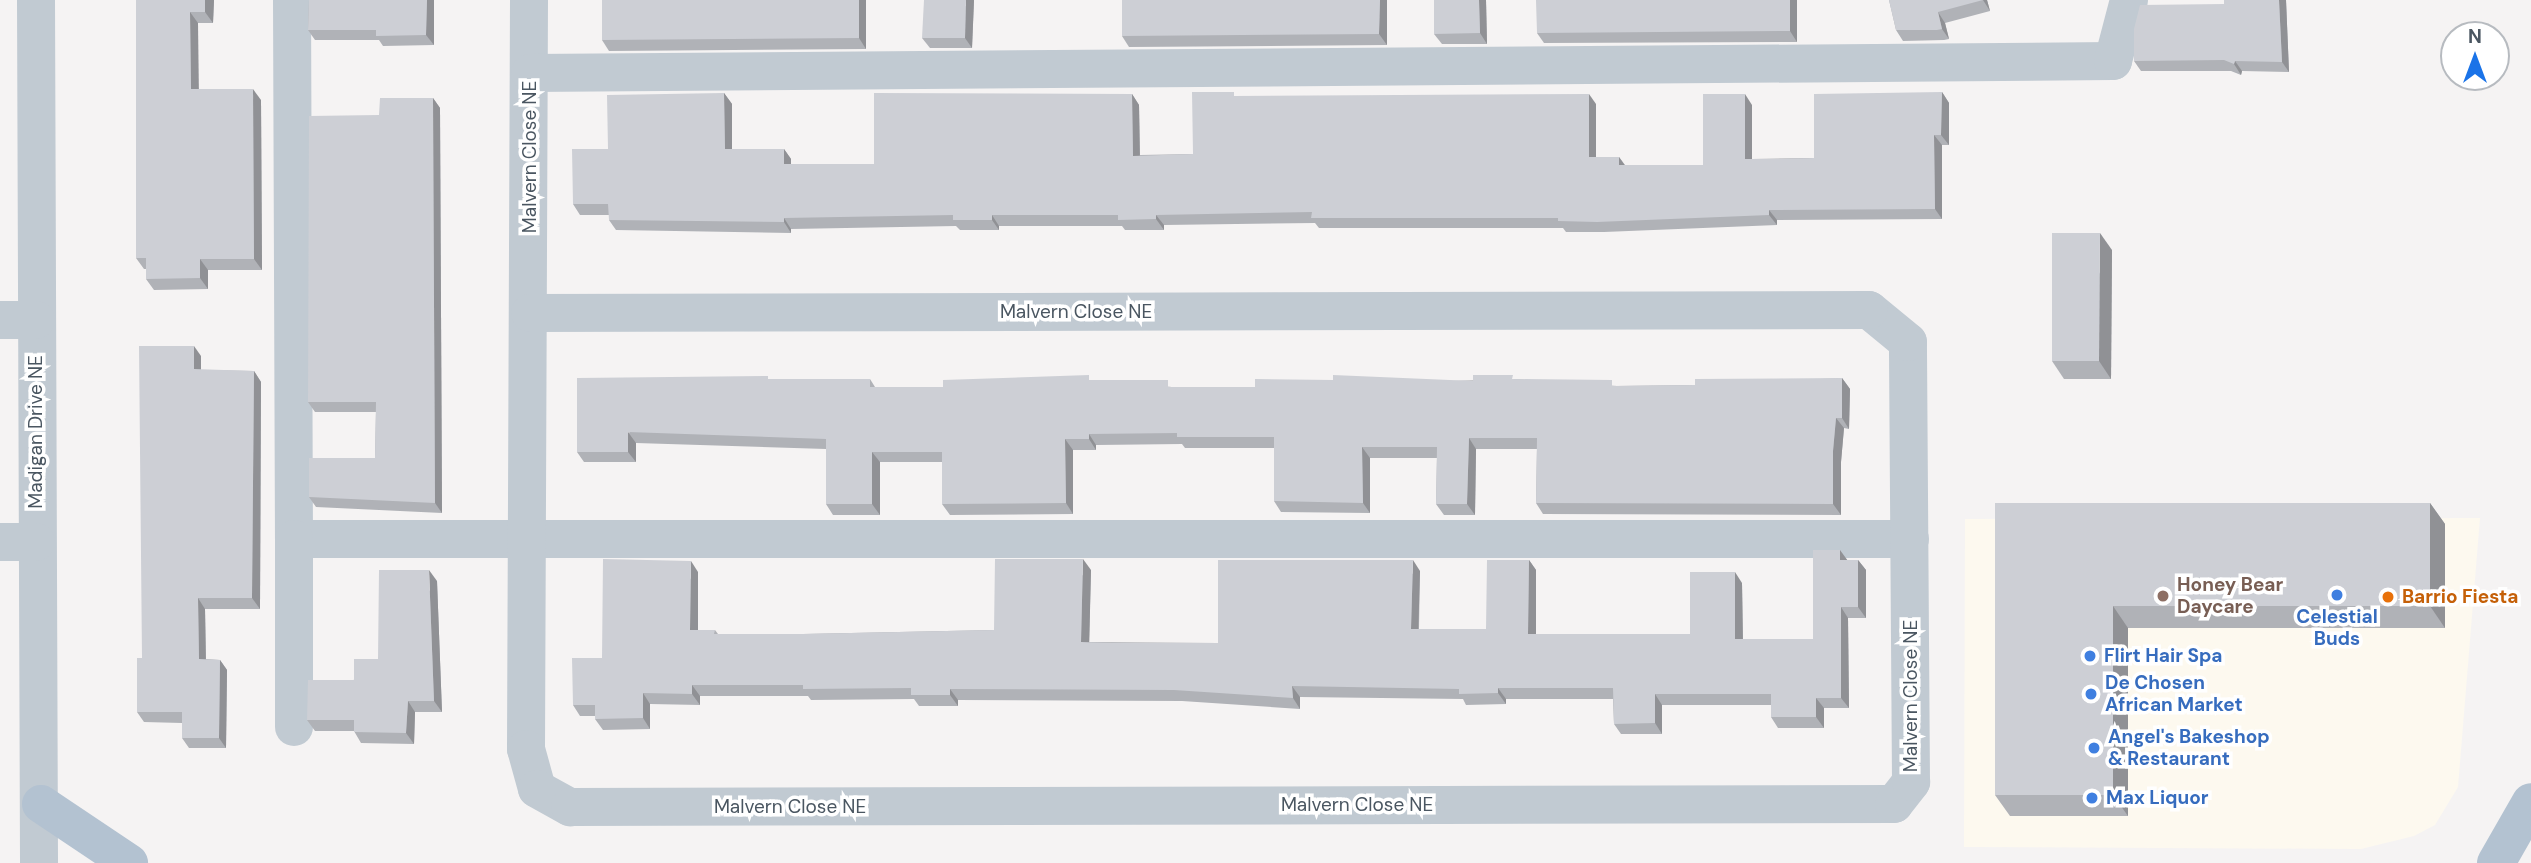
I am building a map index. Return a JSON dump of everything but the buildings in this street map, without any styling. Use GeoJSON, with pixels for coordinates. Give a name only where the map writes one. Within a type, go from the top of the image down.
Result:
{"type":"FeatureCollection","features":[{"type":"Feature","properties":{"kind":"main road"},"geometry":{"type":"LineString","coordinates":[[2496,863],[2531,802]]}},
{"type":"Feature","properties":{"kind":"main road"},"geometry":{"type":"LineString","coordinates":[[41,804],[129,863]]}},
{"type":"Feature","properties":{"kind":"street","name":"Madigan Drive NE"},"geometry":{"type":"LineString","coordinates":[[36,0],[17,103],[18,542],[41,804],[39,863]]}},
{"type":"Feature","properties":{"kind":"street"},"geometry":{"type":"LineString","coordinates":[[292,0],[294,727]]}},
{"type":"Feature","properties":{"kind":"street","name":"Malvern Close NE"},"geometry":{"type":"LineString","coordinates":[[529,0],[530,313],[526,749],[537,789],[570,807],[1894,804],[1911,782],[1908,342],[1869,310],[530,313]]}},
{"type":"Feature","properties":{"kind":"street"},"geometry":{"type":"LineString","coordinates":[[530,73],[2113,61],[2129,0]]}},
{"type":"Feature","properties":{"kind":"street"},"geometry":{"type":"LineString","coordinates":[[294,540],[1910,540]]}},
{"type":"Feature","properties":{"kind":"shaded area"},"geometry":{"type":"Polygon","coordinates":[[[2480,518],[2458,787],[2435,825],[2414,836],[2361,849],[1964,847],[1965,519],[2480,518]]]}},
{"type":"Feature","properties":{"kind":"place","name":"Celestial Buds"},"geometry":{"type":"Point","coordinates":[2337,595]}},
{"type":"Feature","properties":{"kind":"place","name":"Honey Bear Daycare"},"geometry":{"type":"Point","coordinates":[2163,596]}},
{"type":"Feature","properties":{"kind":"place","name":"Barrio Fiesta"},"geometry":{"type":"Point","coordinates":[2388,597]}},
{"type":"Feature","properties":{"kind":"place","name":"Flirt Hair Spa"},"geometry":{"type":"Point","coordinates":[2090,656]}},
{"type":"Feature","properties":{"kind":"place","name":"De Chosen African Market"},"geometry":{"type":"Point","coordinates":[2091,694]}},
{"type":"Feature","properties":{"kind":"place","name":"Angel's Bakeshop & Restaurant"},"geometry":{"type":"Point","coordinates":[2094,748]}},
{"type":"Feature","properties":{"kind":"place","name":"Max Liquor"},"geometry":{"type":"Point","coordinates":[2092,798]}}]}
